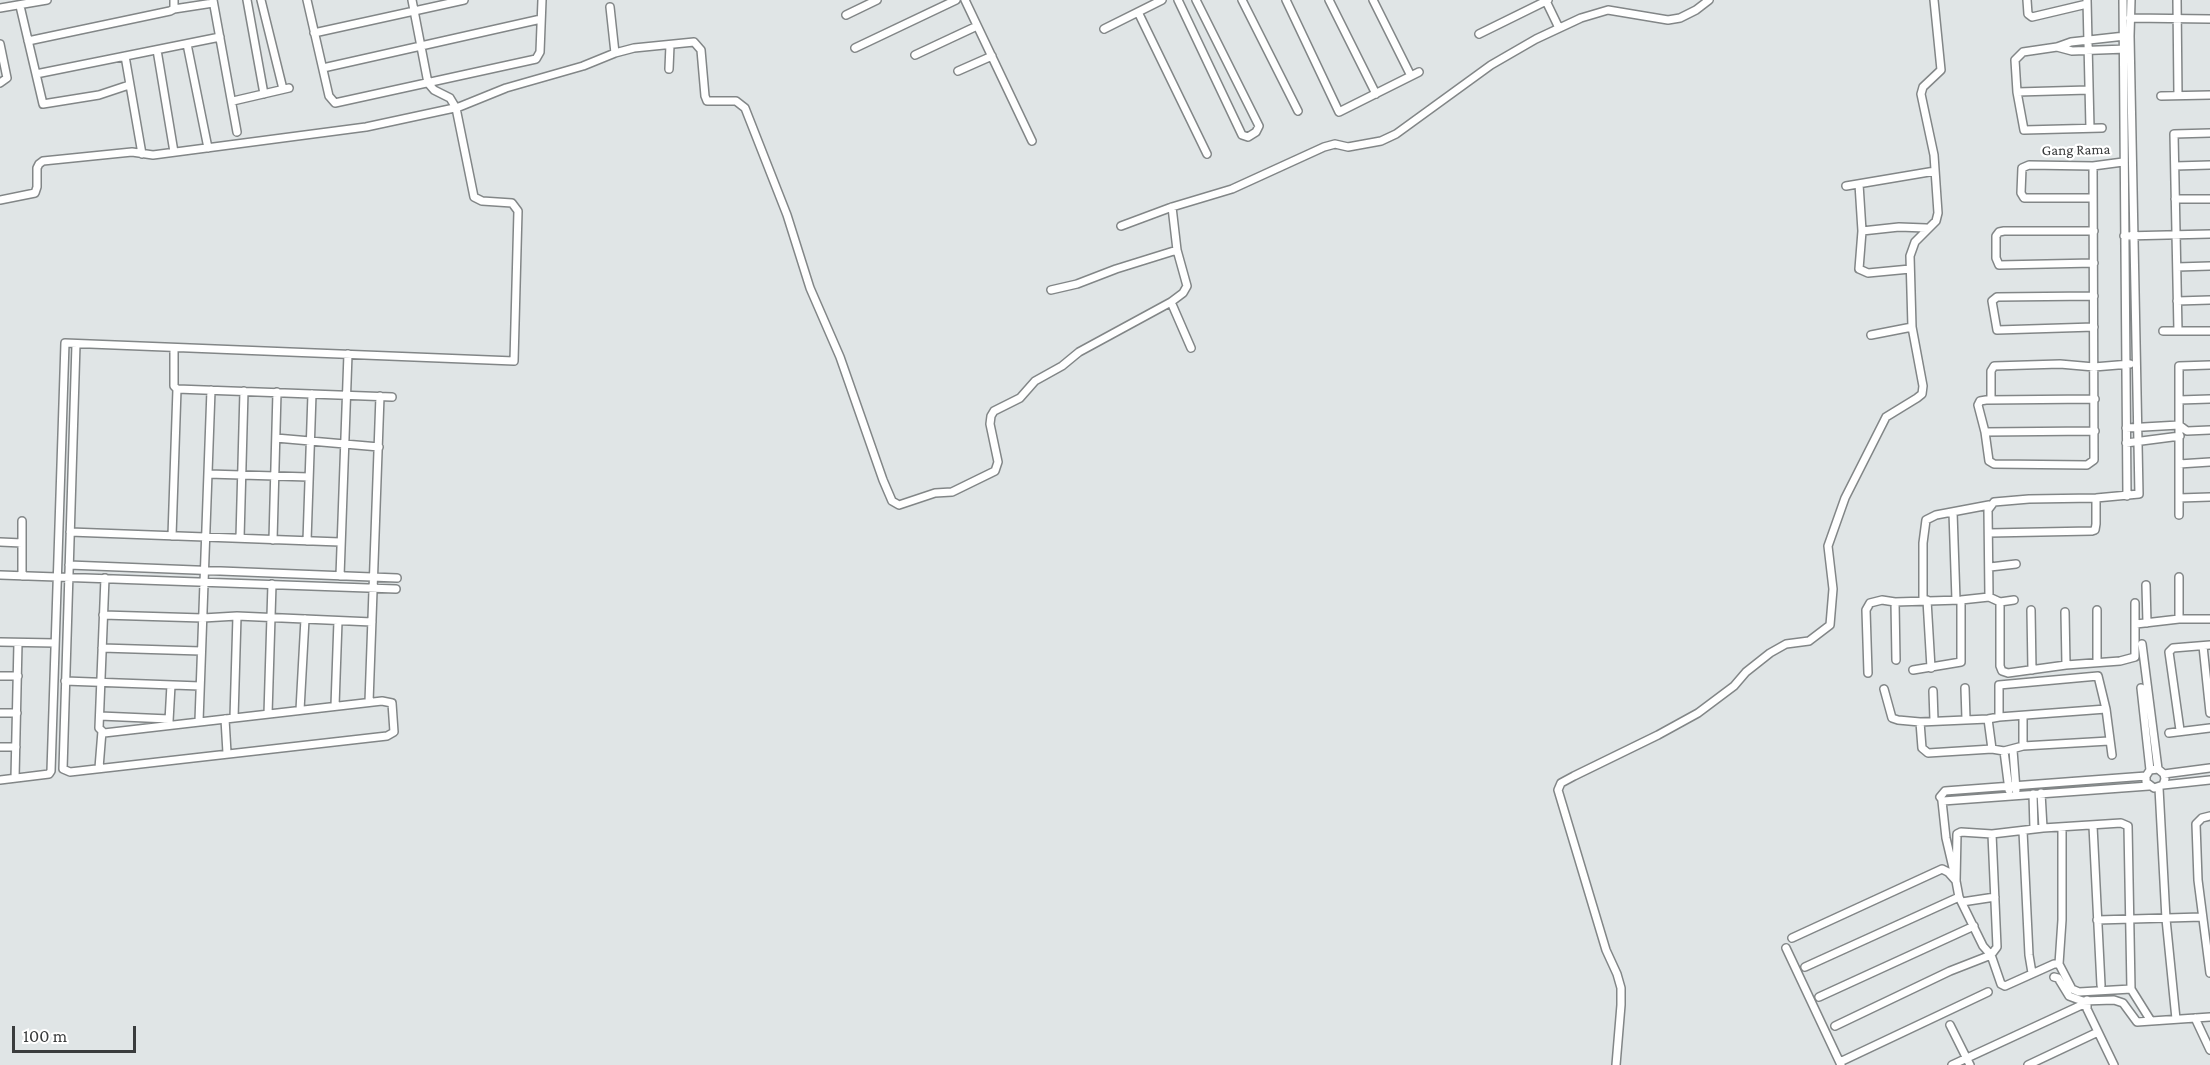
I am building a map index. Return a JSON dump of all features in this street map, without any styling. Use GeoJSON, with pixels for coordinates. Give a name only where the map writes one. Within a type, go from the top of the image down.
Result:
{"type":"FeatureCollection","features":[{"type":"Feature","properties":{"kind":"street"},"geometry":{"type":"LineString","coordinates":[[0,8],[47,0]]}},
{"type":"Feature","properties":{"kind":"street"},"geometry":{"type":"LineString","coordinates":[[174,0],[174,9]]}},
{"type":"Feature","properties":{"kind":"street"},"geometry":{"type":"LineString","coordinates":[[247,0],[264,94]]}},
{"type":"Feature","properties":{"kind":"street"},"geometry":{"type":"LineString","coordinates":[[233,101],[286,88],[261,0]]}},
{"type":"Feature","properties":{"kind":"street"},"geometry":{"type":"LineString","coordinates":[[307,0],[330,100],[335,103],[536,59],[540,51],[542,0]]}},
{"type":"Feature","properties":{"kind":"street"},"geometry":{"type":"LineString","coordinates":[[0,780],[51,772],[65,343],[514,362],[518,211],[512,203],[482,201],[474,197],[456,108],[450,98],[435,90],[428,83],[412,0]]}},
{"type":"Feature","properties":{"kind":"street"},"geometry":{"type":"LineString","coordinates":[[314,33],[464,0]]}},
{"type":"Feature","properties":{"kind":"street"},"geometry":{"type":"LineString","coordinates":[[846,15],[877,0]]}},
{"type":"Feature","properties":{"kind":"street"},"geometry":{"type":"LineString","coordinates":[[855,48],[956,0]]}},
{"type":"Feature","properties":{"kind":"street"},"geometry":{"type":"LineString","coordinates":[[965,0],[1032,141]]}},
{"type":"Feature","properties":{"kind":"street"},"geometry":{"type":"LineString","coordinates":[[1104,28],[1162,0]]}},
{"type":"Feature","properties":{"kind":"street"},"geometry":{"type":"LineString","coordinates":[[1178,0],[1242,135],[1248,137],[1256,132],[1259,126],[1196,0]]}},
{"type":"Feature","properties":{"kind":"street"},"geometry":{"type":"LineString","coordinates":[[1242,0],[1298,111]]}},
{"type":"Feature","properties":{"kind":"street"},"geometry":{"type":"LineString","coordinates":[[1286,0],[1339,112],[1419,72]]}},
{"type":"Feature","properties":{"kind":"street"},"geometry":{"type":"LineString","coordinates":[[1329,0],[1376,94]]}},
{"type":"Feature","properties":{"kind":"street"},"geometry":{"type":"LineString","coordinates":[[1373,0],[1411,76]]}},
{"type":"Feature","properties":{"kind":"street"},"geometry":{"type":"LineString","coordinates":[[1121,226],[1172,207],[1232,189],[1324,147],[1335,144],[1348,147],[1381,141],[1396,134],[1491,65],[1536,39],[1581,18],[1608,10],[1668,20],[1680,18],[1709,0]]}},
{"type":"Feature","properties":{"kind":"street"},"geometry":{"type":"LineString","coordinates":[[1616,1065],[1621,988],[1606,950],[1558,790],[1561,783],[1698,713],[1734,686],[1746,672],[1770,653],[1786,644],[1809,641],[1830,625],[1833,589],[1828,546],[1845,498],[1886,417],[1922,394],[1922,377],[1912,327],[1910,256],[1915,242],[1926,228],[1936,221],[1938,213],[1929,128],[1921,94],[1923,87],[1941,70],[1934,0]]}},
{"type":"Feature","properties":{"kind":"street"},"geometry":{"type":"LineString","coordinates":[[2027,0],[2028,14],[2032,17],[2087,2],[2090,128]]}},
{"type":"Feature","properties":{"kind":"street"},"geometry":{"type":"LineString","coordinates":[[1931,668],[1925,600],[1924,524],[1926,520],[1936,514],[2007,500],[2136,496],[2140,493],[2130,50],[2126,36],[2123,0]]}},
{"type":"Feature","properties":{"kind":"street"},"geometry":{"type":"LineString","coordinates":[[2127,496],[2122,49],[2130,18],[2131,0]]}},
{"type":"Feature","properties":{"kind":"street"},"geometry":{"type":"LineString","coordinates":[[2176,0],[2178,95]]}},
{"type":"Feature","properties":{"kind":"street"},"geometry":{"type":"LineString","coordinates":[[28,41],[213,1],[237,132]]}},
{"type":"Feature","properties":{"kind":"street"},"geometry":{"type":"LineString","coordinates":[[1479,34],[1547,1],[1559,28]]}},
{"type":"Feature","properties":{"kind":"street"},"geometry":{"type":"LineString","coordinates":[[20,6],[42,102],[47,104],[99,95],[129,85]]}},
{"type":"Feature","properties":{"kind":"street"},"geometry":{"type":"LineString","coordinates":[[610,7],[615,53]]}},
{"type":"Feature","properties":{"kind":"street"},"geometry":{"type":"LineString","coordinates":[[1138,12],[1207,154]]}},
{"type":"Feature","properties":{"kind":"street"},"geometry":{"type":"LineString","coordinates":[[2130,18],[2210,19]]}},
{"type":"Feature","properties":{"kind":"street"},"geometry":{"type":"LineString","coordinates":[[323,68],[541,19]]}},
{"type":"Feature","properties":{"kind":"street"},"geometry":{"type":"LineString","coordinates":[[915,55],[977,26]]}},
{"type":"Feature","properties":{"kind":"street"},"geometry":{"type":"LineString","coordinates":[[2102,128],[2024,130],[2015,60],[2023,52],[2057,47],[2071,42],[2126,36]]}},
{"type":"Feature","properties":{"kind":"street"},"geometry":{"type":"LineString","coordinates":[[36,74],[220,37]]}},
{"type":"Feature","properties":{"kind":"street"},"geometry":{"type":"LineString","coordinates":[[0,200],[35,193],[38,187],[37,168],[43,162],[132,152],[153,155],[358,128],[456,108],[487,98],[506,88],[583,66],[634,48],[692,42],[701,52],[707,101],[736,101],[746,108],[787,215],[810,288],[840,357],[882,480],[894,503],[901,505],[935,493],[952,492],[995,471],[998,462],[990,424],[994,411],[1020,398],[1035,381],[1062,366],[1079,352],[1171,302],[1183,293],[1186,286],[1177,250],[1172,207]]}},
{"type":"Feature","properties":{"kind":"street"},"geometry":{"type":"LineString","coordinates":[[0,44],[7,78],[0,83]]}},
{"type":"Feature","properties":{"kind":"street"},"geometry":{"type":"LineString","coordinates":[[188,44],[208,147]]}},
{"type":"Feature","properties":{"kind":"street"},"geometry":{"type":"LineString","coordinates":[[669,69],[670,45]]}},
{"type":"Feature","properties":{"kind":"street"},"geometry":{"type":"LineString","coordinates":[[2057,47],[2072,51],[2130,50]]}},
{"type":"Feature","properties":{"kind":"street"},"geometry":{"type":"LineString","coordinates":[[157,50],[174,152]]}},
{"type":"Feature","properties":{"kind":"street"},"geometry":{"type":"LineString","coordinates":[[124,56],[142,154]]}},
{"type":"Feature","properties":{"kind":"street"},"geometry":{"type":"LineString","coordinates":[[958,71],[992,56]]}},
{"type":"Feature","properties":{"kind":"street"},"geometry":{"type":"LineString","coordinates":[[2018,92],[2089,90]]}},
{"type":"Feature","properties":{"kind":"street"},"geometry":{"type":"LineString","coordinates":[[2161,96],[2210,95]]}},
{"type":"Feature","properties":{"kind":"street"},"geometry":{"type":"LineString","coordinates":[[2178,331],[2174,134],[2210,133]]}},
{"type":"Feature","properties":{"kind":"street","name":"Gang Rama"},"geometry":{"type":"LineString","coordinates":[[2093,198],[2024,198],[2021,193],[2022,168],[2029,165],[2093,166],[2123,162]]}},
{"type":"Feature","properties":{"kind":"street"},"geometry":{"type":"LineString","coordinates":[[2175,166],[2210,165]]}},
{"type":"Feature","properties":{"kind":"street"},"geometry":{"type":"LineString","coordinates":[[2093,166],[2095,431],[2094,460],[2087,465],[1994,465],[1989,461],[1978,405],[1982,400],[2094,399]]}},
{"type":"Feature","properties":{"kind":"street"},"geometry":{"type":"LineString","coordinates":[[1846,186],[1935,171]]}},
{"type":"Feature","properties":{"kind":"street"},"geometry":{"type":"LineString","coordinates":[[1859,184],[1862,231],[1857,267],[1860,271],[1869,273],[1910,269]]}},
{"type":"Feature","properties":{"kind":"street"},"geometry":{"type":"LineString","coordinates":[[2175,199],[2210,199]]}},
{"type":"Feature","properties":{"kind":"street"},"geometry":{"type":"LineString","coordinates":[[1862,231],[1899,227],[1926,228]]}},
{"type":"Feature","properties":{"kind":"street"},"geometry":{"type":"LineString","coordinates":[[2094,231],[2004,231],[1995,236],[1996,258],[1999,265],[2094,263]]}},
{"type":"Feature","properties":{"kind":"street"},"geometry":{"type":"LineString","coordinates":[[2124,236],[2210,234]]}},
{"type":"Feature","properties":{"kind":"street"},"geometry":{"type":"LineString","coordinates":[[1051,290],[1077,284],[1177,250]]}},
{"type":"Feature","properties":{"kind":"street"},"geometry":{"type":"LineString","coordinates":[[2177,267],[2210,266]]}},
{"type":"Feature","properties":{"kind":"street"},"geometry":{"type":"LineString","coordinates":[[2094,296],[1997,297],[1992,301],[1997,330],[2094,327]]}},
{"type":"Feature","properties":{"kind":"street"},"geometry":{"type":"LineString","coordinates":[[2177,301],[2210,300]]}},
{"type":"Feature","properties":{"kind":"street"},"geometry":{"type":"LineString","coordinates":[[1171,302],[1191,348]]}},
{"type":"Feature","properties":{"kind":"street"},"geometry":{"type":"LineString","coordinates":[[1871,335],[1912,327]]}},
{"type":"Feature","properties":{"kind":"street"},"geometry":{"type":"LineString","coordinates":[[2163,331],[2210,331]]}},
{"type":"Feature","properties":{"kind":"street"},"geometry":{"type":"LineString","coordinates":[[76,344],[63,769],[70,772],[391,735],[395,725],[392,703],[382,701],[199,721],[169,722],[100,716]]}},
{"type":"Feature","properties":{"kind":"street"},"geometry":{"type":"LineString","coordinates":[[172,536],[177,389],[174,386],[174,348]]}},
{"type":"Feature","properties":{"kind":"street"},"geometry":{"type":"LineString","coordinates":[[340,576],[348,354]]}},
{"type":"Feature","properties":{"kind":"street"},"geometry":{"type":"LineString","coordinates":[[1991,400],[1991,371],[1994,366],[2060,364],[2094,367],[2136,364]]}},
{"type":"Feature","properties":{"kind":"street"},"geometry":{"type":"LineString","coordinates":[[2179,515],[2179,366],[2210,365]]}},
{"type":"Feature","properties":{"kind":"street"},"geometry":{"type":"LineString","coordinates":[[177,389],[392,397]]}},
{"type":"Feature","properties":{"kind":"street"},"geometry":{"type":"LineString","coordinates":[[199,721],[211,390]]}},
{"type":"Feature","properties":{"kind":"street"},"geometry":{"type":"LineString","coordinates":[[240,538],[244,391]]}},
{"type":"Feature","properties":{"kind":"street"},"geometry":{"type":"LineString","coordinates":[[273,540],[277,392]]}},
{"type":"Feature","properties":{"kind":"street"},"geometry":{"type":"LineString","coordinates":[[307,541],[312,394]]}},
{"type":"Feature","properties":{"kind":"street"},"geometry":{"type":"LineString","coordinates":[[369,702],[380,396]]}},
{"type":"Feature","properties":{"kind":"street"},"geometry":{"type":"LineString","coordinates":[[2179,400],[2210,399]]}},
{"type":"Feature","properties":{"kind":"street"},"geometry":{"type":"LineString","coordinates":[[2126,428],[2179,425],[2187,430],[2210,430]]}},
{"type":"Feature","properties":{"kind":"street"},"geometry":{"type":"LineString","coordinates":[[2126,443],[2179,437],[2187,430]]}},
{"type":"Feature","properties":{"kind":"street"},"geometry":{"type":"LineString","coordinates":[[1984,432],[2095,431]]}},
{"type":"Feature","properties":{"kind":"street"},"geometry":{"type":"LineString","coordinates":[[276,438],[378,447]]}},
{"type":"Feature","properties":{"kind":"street"},"geometry":{"type":"LineString","coordinates":[[2179,464],[2210,462]]}},
{"type":"Feature","properties":{"kind":"street"},"geometry":{"type":"LineString","coordinates":[[208,474],[309,477]]}},
{"type":"Feature","properties":{"kind":"street"},"geometry":{"type":"LineString","coordinates":[[2179,498],[2210,497]]}},
{"type":"Feature","properties":{"kind":"street"},"geometry":{"type":"LineString","coordinates":[[1989,533],[2092,531],[2095,530],[2096,524],[2096,498]]}},
{"type":"Feature","properties":{"kind":"street"},"geometry":{"type":"LineString","coordinates":[[1989,505],[1989,597]]}},
{"type":"Feature","properties":{"kind":"street"},"geometry":{"type":"LineString","coordinates":[[1913,670],[1961,662],[1953,512]]}},
{"type":"Feature","properties":{"kind":"street"},"geometry":{"type":"LineString","coordinates":[[22,521],[22,576]]}},
{"type":"Feature","properties":{"kind":"street"},"geometry":{"type":"LineString","coordinates":[[70,532],[340,542]]}},
{"type":"Feature","properties":{"kind":"street"},"geometry":{"type":"LineString","coordinates":[[0,542],[22,543]]}},
{"type":"Feature","properties":{"kind":"street"},"geometry":{"type":"LineString","coordinates":[[1990,567],[2016,564]]}},
{"type":"Feature","properties":{"kind":"street"},"geometry":{"type":"LineString","coordinates":[[69,565],[397,578]]}},
{"type":"Feature","properties":{"kind":"street"},"geometry":{"type":"LineString","coordinates":[[0,575],[396,589]]}},
{"type":"Feature","properties":{"kind":"street"},"geometry":{"type":"LineString","coordinates":[[2179,577],[2179,619]]}},
{"type":"Feature","properties":{"kind":"street"},"geometry":{"type":"LineString","coordinates":[[105,578],[99,728],[107,734],[169,722]]}},
{"type":"Feature","properties":{"kind":"street"},"geometry":{"type":"LineString","coordinates":[[268,714],[269,618],[272,584]]}},
{"type":"Feature","properties":{"kind":"street"},"geometry":{"type":"LineString","coordinates":[[2146,585],[2146,623]]}},
{"type":"Feature","properties":{"kind":"street"},"geometry":{"type":"LineString","coordinates":[[1868,673],[1867,606],[1876,601],[1958,600],[1989,597],[2000,602],[2014,600]]}},
{"type":"Feature","properties":{"kind":"street"},"geometry":{"type":"LineString","coordinates":[[1895,602],[1896,660]]}},
{"type":"Feature","properties":{"kind":"street"},"geometry":{"type":"LineString","coordinates":[[2000,602],[2001,670],[2008,673],[2066,665],[2120,662],[2135,657],[2135,603]]}},
{"type":"Feature","properties":{"kind":"street"},"geometry":{"type":"LineString","coordinates":[[2031,610],[2032,669]]}},
{"type":"Feature","properties":{"kind":"street"},"geometry":{"type":"LineString","coordinates":[[2097,610],[2097,662]]}},
{"type":"Feature","properties":{"kind":"street"},"geometry":{"type":"LineString","coordinates":[[2065,612],[2066,665]]}},
{"type":"Feature","properties":{"kind":"street"},"geometry":{"type":"LineString","coordinates":[[103,615],[203,618],[237,616],[372,622]]}},
{"type":"Feature","properties":{"kind":"street"},"geometry":{"type":"LineString","coordinates":[[234,718],[237,616]]}},
{"type":"Feature","properties":{"kind":"street"},"geometry":{"type":"LineString","coordinates":[[2136,624],[2179,619],[2210,619]]}},
{"type":"Feature","properties":{"kind":"street"},"geometry":{"type":"LineString","coordinates":[[300,710],[305,620]]}},
{"type":"Feature","properties":{"kind":"street"},"geometry":{"type":"LineString","coordinates":[[335,706],[338,621]]}},
{"type":"Feature","properties":{"kind":"street"},"geometry":{"type":"LineString","coordinates":[[0,642],[55,644]]}},
{"type":"Feature","properties":{"kind":"street"},"geometry":{"type":"LineString","coordinates":[[15,778],[18,643]]}},
{"type":"Feature","properties":{"kind":"street"},"geometry":{"type":"LineString","coordinates":[[2142,644],[2154,773],[2146,782],[2149,786]]}},
{"type":"Feature","properties":{"kind":"street"},"geometry":{"type":"LineString","coordinates":[[2180,730],[2169,652],[2173,648],[2206,646],[2210,713]]}},
{"type":"Feature","properties":{"kind":"street"},"geometry":{"type":"LineString","coordinates":[[102,648],[201,651]]}},
{"type":"Feature","properties":{"kind":"street"},"geometry":{"type":"LineString","coordinates":[[0,676],[18,676]]}},
{"type":"Feature","properties":{"kind":"street"},"geometry":{"type":"LineString","coordinates":[[1999,717],[1999,685],[2098,676],[2106,709],[2112,755]]}},
{"type":"Feature","properties":{"kind":"street"},"geometry":{"type":"LineString","coordinates":[[65,681],[200,686]]}},
{"type":"Feature","properties":{"kind":"street"},"geometry":{"type":"LineString","coordinates":[[169,722],[171,685]]}},
{"type":"Feature","properties":{"kind":"street"},"geometry":{"type":"LineString","coordinates":[[1965,688],[1966,719]]}},
{"type":"Feature","properties":{"kind":"street"},"geometry":{"type":"LineString","coordinates":[[2141,688],[2154,773],[2165,780],[2161,786],[2166,919],[2175,1020]]}},
{"type":"Feature","properties":{"kind":"street"},"geometry":{"type":"LineString","coordinates":[[1884,689],[1892,718],[1920,722],[2106,709]]}},
{"type":"Feature","properties":{"kind":"street"},"geometry":{"type":"LineString","coordinates":[[1933,691],[1934,720]]}},
{"type":"Feature","properties":{"kind":"street"},"geometry":{"type":"LineString","coordinates":[[0,713],[17,713]]}},
{"type":"Feature","properties":{"kind":"street"},"geometry":{"type":"LineString","coordinates":[[2023,716],[2023,746]]}},
{"type":"Feature","properties":{"kind":"street"},"geometry":{"type":"LineString","coordinates":[[225,719],[227,753]]}},
{"type":"Feature","properties":{"kind":"street"},"geometry":{"type":"LineString","coordinates":[[1988,719],[1992,749]]}},
{"type":"Feature","properties":{"kind":"street"},"geometry":{"type":"LineString","coordinates":[[1920,722],[1922,748],[1926,753],[1992,749],[2004,751],[2023,746],[2109,741]]}},
{"type":"Feature","properties":{"kind":"street"},"geometry":{"type":"LineString","coordinates":[[2169,734],[2180,730],[2210,728]]}},
{"type":"Feature","properties":{"kind":"street"},"geometry":{"type":"LineString","coordinates":[[99,768],[102,731]]}},
{"type":"Feature","properties":{"kind":"street"},"geometry":{"type":"LineString","coordinates":[[0,747],[16,747]]}},
{"type":"Feature","properties":{"kind":"street"},"geometry":{"type":"LineString","coordinates":[[2012,796],[2013,750]]}},
{"type":"Feature","properties":{"kind":"street"},"geometry":{"type":"LineString","coordinates":[[2004,751],[2012,787]]}},
{"type":"Feature","properties":{"kind":"street"},"geometry":{"type":"LineString","coordinates":[[2059,964],[2002,985],[1991,955],[1983,946],[1961,899],[1946,838],[1940,795],[1946,791],[2210,768]]}},
{"type":"Feature","properties":{"kind":"street"},"geometry":{"type":"LineString","coordinates":[[1941,801],[2161,786],[2210,780]]}},
{"type":"Feature","properties":{"kind":"street"},"geometry":{"type":"LineString","coordinates":[[2037,794],[2038,828]]}},
{"type":"Feature","properties":{"kind":"street"},"geometry":{"type":"LineString","coordinates":[[2210,816],[2196,823],[2200,902],[2207,933],[2210,973]]}},
{"type":"Feature","properties":{"kind":"street"},"geometry":{"type":"LineString","coordinates":[[1956,881],[1957,834],[1961,832],[1992,834],[2038,828],[2121,823],[2128,826],[2131,989],[2151,1021]]}},
{"type":"Feature","properties":{"kind":"street"},"geometry":{"type":"LineString","coordinates":[[2093,826],[2102,985]]}},
{"type":"Feature","properties":{"kind":"street"},"geometry":{"type":"LineString","coordinates":[[2062,827],[2062,920],[2059,964],[2072,989],[2079,992],[2131,989]]}},
{"type":"Feature","properties":{"kind":"street"},"geometry":{"type":"LineString","coordinates":[[2024,831],[2029,954],[2032,973]]}},
{"type":"Feature","properties":{"kind":"street"},"geometry":{"type":"LineString","coordinates":[[1835,1026],[1950,971],[1991,955],[1997,947],[1992,834]]}},
{"type":"Feature","properties":{"kind":"street"},"geometry":{"type":"LineString","coordinates":[[1792,938],[1942,869],[1956,881]]}},
{"type":"Feature","properties":{"kind":"street"},"geometry":{"type":"LineString","coordinates":[[1804,967],[1961,899],[1995,897]]}},
{"type":"Feature","properties":{"kind":"street"},"geometry":{"type":"LineString","coordinates":[[2200,902],[2210,901]]}},
{"type":"Feature","properties":{"kind":"street"},"geometry":{"type":"LineString","coordinates":[[2097,920],[2202,917]]}},
{"type":"Feature","properties":{"kind":"street"},"geometry":{"type":"LineString","coordinates":[[1820,998],[1974,926]]}},
{"type":"Feature","properties":{"kind":"street"},"geometry":{"type":"LineString","coordinates":[[1786,948],[1841,1064],[1988,992]]}},
{"type":"Feature","properties":{"kind":"street"},"geometry":{"type":"LineString","coordinates":[[2054,977],[2058,978],[2069,996],[2087,1002]]}},
{"type":"Feature","properties":{"kind":"street"},"geometry":{"type":"LineString","coordinates":[[1952,1065],[1968,1062],[2087,1002],[2114,1000],[2128,1008],[2137,1022],[2210,1017]]}},
{"type":"Feature","properties":{"kind":"street"},"geometry":{"type":"LineString","coordinates":[[2087,1002],[2087,1009],[2111,1064]]}},
{"type":"Feature","properties":{"kind":"street"},"geometry":{"type":"LineString","coordinates":[[2195,1018],[2210,1050]]}},
{"type":"Feature","properties":{"kind":"street"},"geometry":{"type":"LineString","coordinates":[[1950,1025],[1968,1062]]}},
{"type":"Feature","properties":{"kind":"street"},"geometry":{"type":"LineString","coordinates":[[2028,1065],[2098,1032]]}}]}
